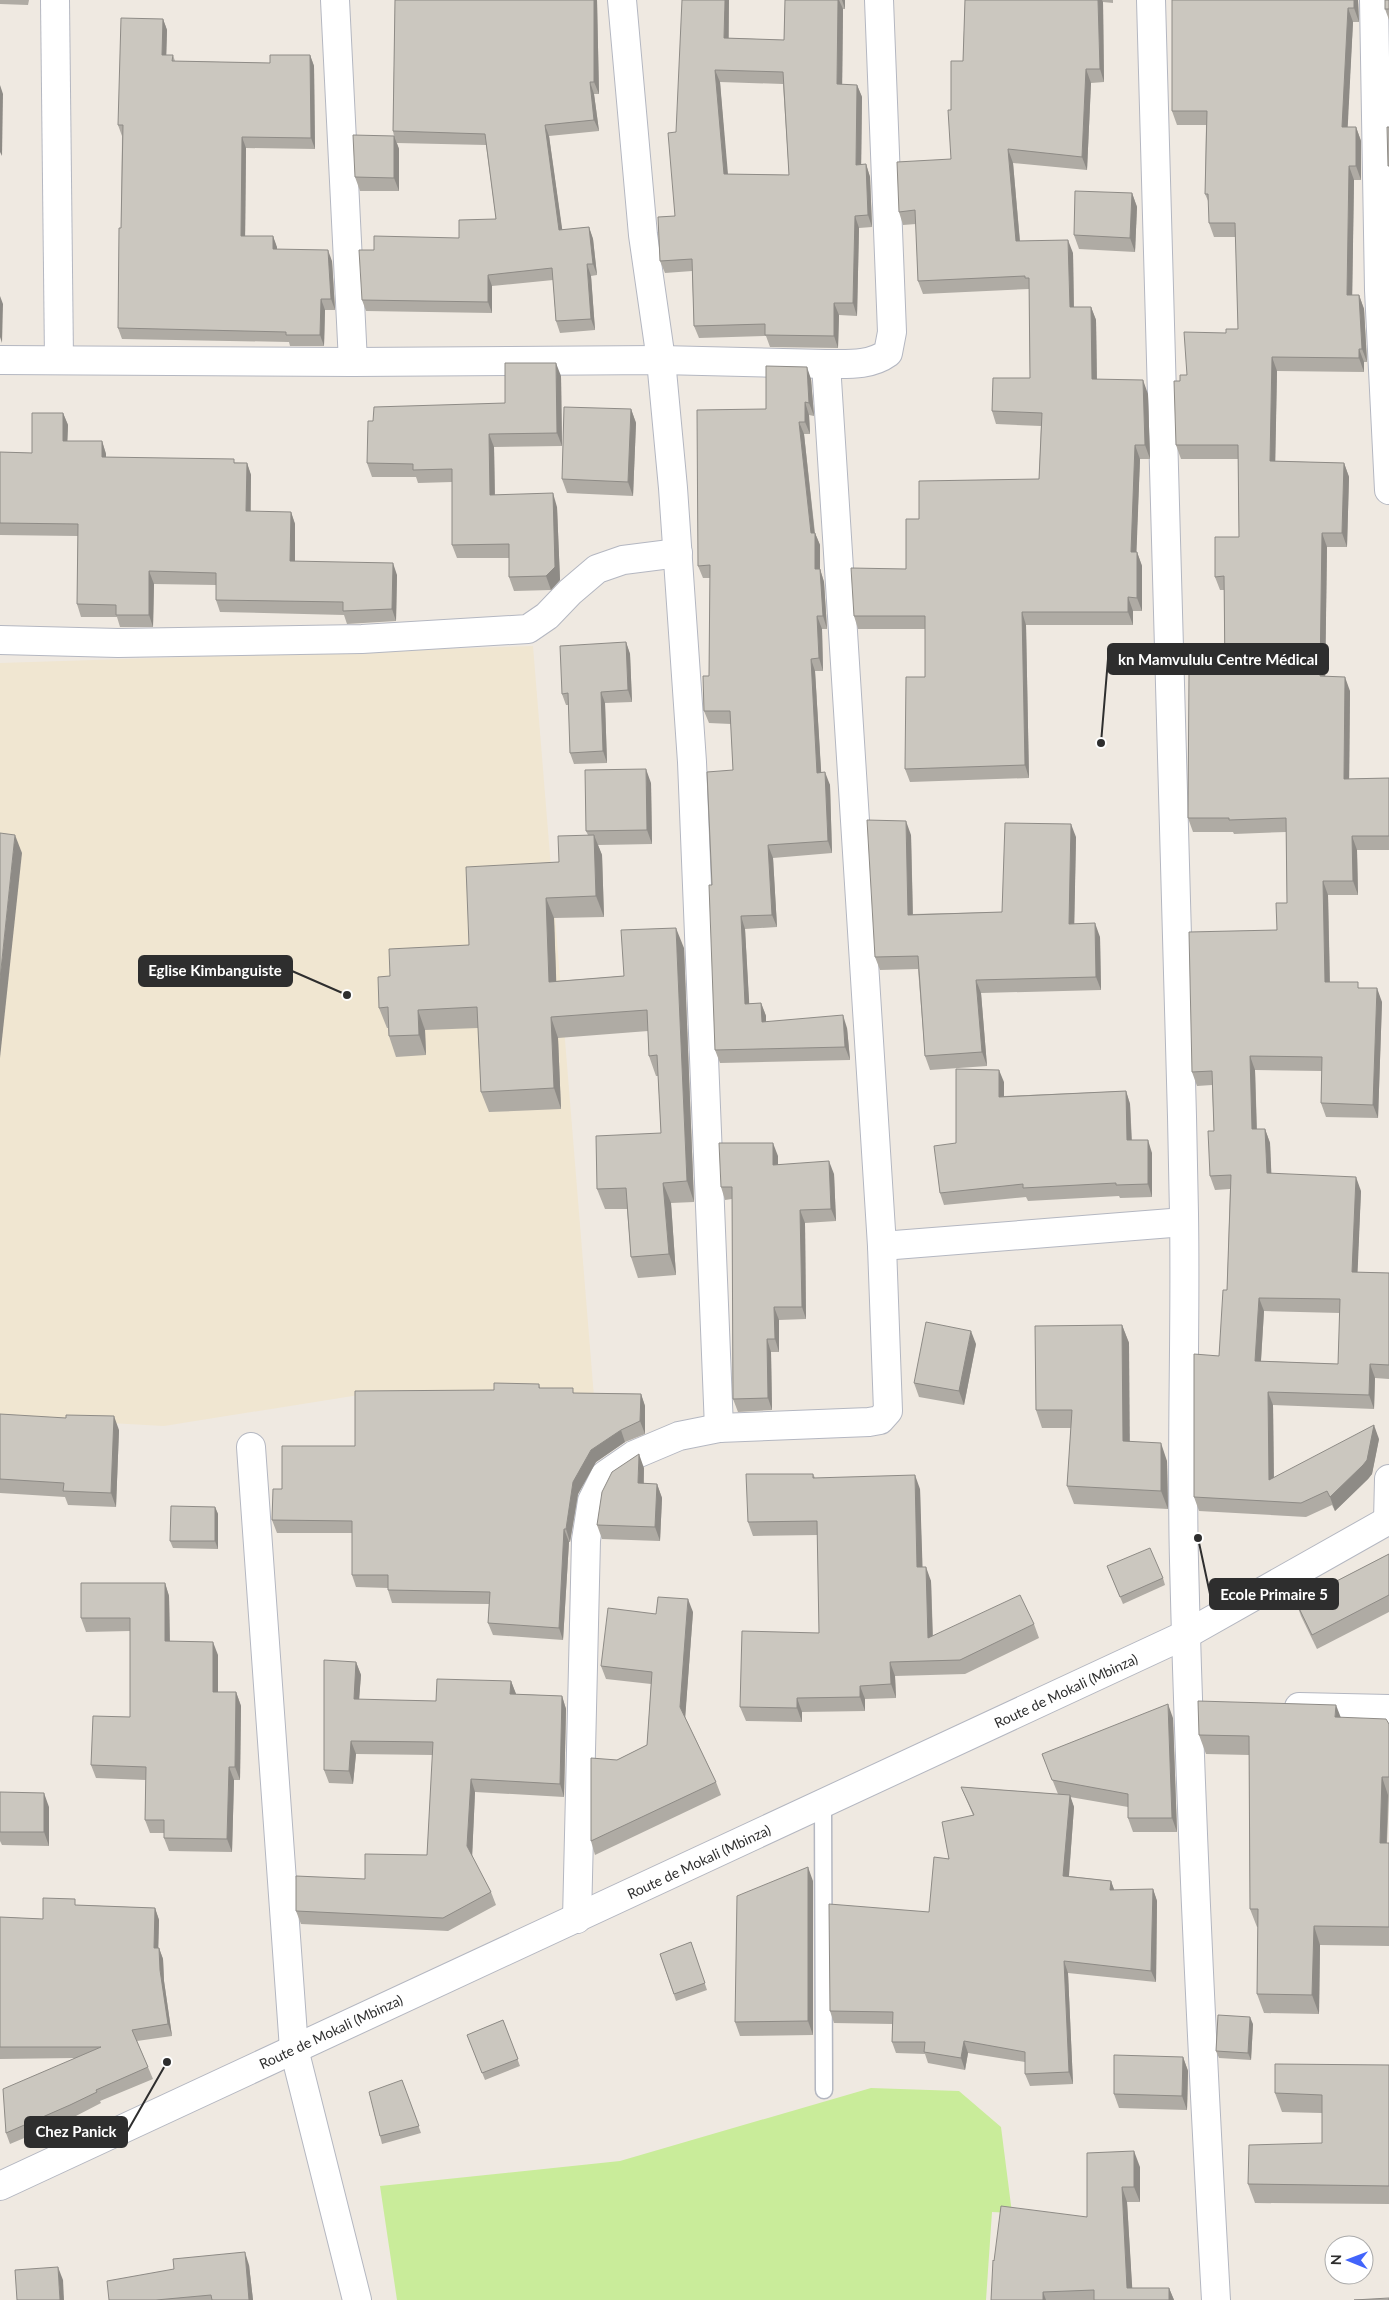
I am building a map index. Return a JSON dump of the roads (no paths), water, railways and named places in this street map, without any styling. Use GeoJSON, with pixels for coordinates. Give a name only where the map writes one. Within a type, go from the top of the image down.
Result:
{"type":"FeatureCollection","features":[{"type":"Feature","properties":{"kind":"street"},"geometry":{"type":"LineString","coordinates":[[55,0],[59,360]]}},
{"type":"Feature","properties":{"kind":"street"},"geometry":{"type":"LineString","coordinates":[[335,0],[353,362]]}},
{"type":"Feature","properties":{"kind":"street"},"geometry":{"type":"LineString","coordinates":[[622,0],[643,235],[661,360],[678,554],[692,762],[719,1428]]}},
{"type":"Feature","properties":{"kind":"street"},"geometry":{"type":"LineString","coordinates":[[0,360],[353,362],[661,360],[826,364],[865,363],[878,360],[888,353],[892,332],[879,0]]}},
{"type":"Feature","properties":{"kind":"street"},"geometry":{"type":"LineString","coordinates":[[1151,0],[1165,412],[1184,1222],[1184,1556],[1187,1704],[1199,2001],[1216,2300]]}},
{"type":"Feature","properties":{"kind":"street"},"geometry":{"type":"LineString","coordinates":[[1374,0],[1379,290],[1389,490]]}},
{"type":"Feature","properties":{"kind":"street"},"geometry":{"type":"LineString","coordinates":[[577,1918],[586,1550],[592,1501],[605,1475],[634,1455],[679,1436],[719,1428],[880,1420],[888,1411],[889,1396],[882,1246],[826,364]]}},
{"type":"Feature","properties":{"kind":"street"},"geometry":{"type":"LineString","coordinates":[[0,640],[118,644],[362,639],[528,629],[547,616],[570,592],[597,569],[623,560],[678,554]]}},
{"type":"Feature","properties":{"kind":"street"},"geometry":{"type":"LineString","coordinates":[[882,1246],[1184,1222]]}},
{"type":"Feature","properties":{"kind":"street"},"geometry":{"type":"LineString","coordinates":[[251,1447],[294,2049],[357,2300]]}},
{"type":"Feature","properties":{"kind":"street"},"geometry":{"type":"LineString","coordinates":[[1389,1479],[1389,1521]]}},
{"type":"Feature","properties":{"kind":"street","name":"Route de Mokali (Mbinza)"},"geometry":{"type":"LineString","coordinates":[[0,2186],[1187,1634],[1389,1521]]}},
{"type":"Feature","properties":{"kind":"street"},"geometry":{"type":"LineString","coordinates":[[1187,1704],[1216,1705]]}},
{"type":"Feature","properties":{"kind":"street"},"geometry":{"type":"LineString","coordinates":[[1273,1706],[1389,1709]]}},
{"type":"Feature","properties":{"kind":"lane"},"geometry":{"type":"LineString","coordinates":[[822,1805],[824,2090]]}},
{"type":"Feature","properties":{"kind":"place","name":"kn Mamvululu Centre Médical"},"geometry":{"type":"Point","coordinates":[1101,743]}},
{"type":"Feature","properties":{"kind":"place","name":"Eglise Kimbanguiste"},"geometry":{"type":"Point","coordinates":[347,995]}},
{"type":"Feature","properties":{"kind":"place","name":"Ecole Primaire 5"},"geometry":{"type":"Point","coordinates":[1198,1538]}},
{"type":"Feature","properties":{"kind":"place","name":"Chez Panick"},"geometry":{"type":"Point","coordinates":[167,2062]}}]}
